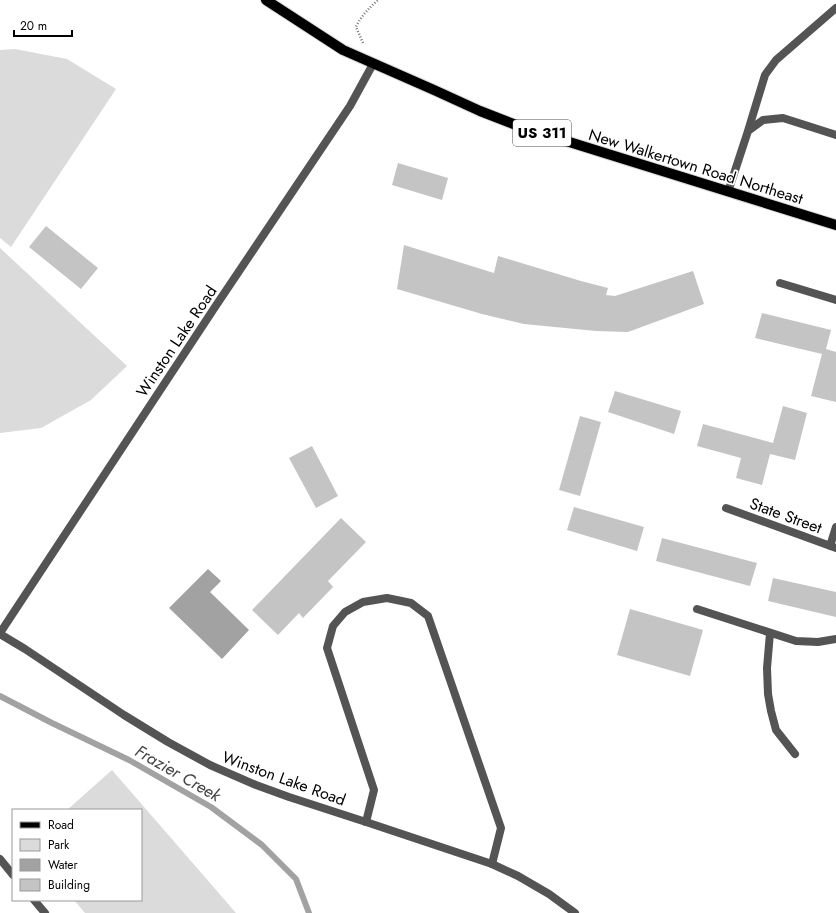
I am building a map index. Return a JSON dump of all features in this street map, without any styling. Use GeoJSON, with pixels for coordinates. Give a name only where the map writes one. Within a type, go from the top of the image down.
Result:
{"type":"FeatureCollection","features":[{"type":"Feature","properties":{"kind":"main road","name":"New Walkertown Road Northeast"},"geometry":{"type":"LineString","coordinates":[[266,0],[343,50],[480,111],[521,127],[836,225]]}},
{"type":"Feature","properties":{"kind":"street"},"geometry":{"type":"LineString","coordinates":[[728,192],[765,75],[776,60],[836,8]]}},
{"type":"Feature","properties":{"kind":"street","name":"Winston Lake Road"},"geometry":{"type":"LineString","coordinates":[[373,64],[350,106],[215,306],[0,634],[124,715],[168,742],[210,765],[256,785],[290,797],[492,864],[518,876],[549,894],[575,913]]}},
{"type":"Feature","properties":{"kind":"street"},"geometry":{"type":"LineString","coordinates":[[748,131],[763,120],[783,118],[836,135]]}},
{"type":"Feature","properties":{"kind":"street"},"geometry":{"type":"LineString","coordinates":[[780,283],[836,300]]}},
{"type":"Feature","properties":{"kind":"street","name":"State Street"},"geometry":{"type":"LineString","coordinates":[[726,508],[833,547]]}},
{"type":"Feature","properties":{"kind":"street"},"geometry":{"type":"LineString","coordinates":[[833,547],[836,527]]}},
{"type":"Feature","properties":{"kind":"street"},"geometry":{"type":"LineString","coordinates":[[366,822],[374,790],[327,648],[333,626],[346,612],[363,602],[387,598],[411,603],[428,616],[502,828],[492,864]]}},
{"type":"Feature","properties":{"kind":"street"},"geometry":{"type":"LineString","coordinates":[[697,610],[796,642],[818,642],[836,639]]}},
{"type":"Feature","properties":{"kind":"street"},"geometry":{"type":"LineString","coordinates":[[770,634],[767,668],[770,711],[776,730],[795,754]]}},
{"type":"Feature","properties":{"kind":"street"},"geometry":{"type":"LineString","coordinates":[[0,859],[12,874]]}},
{"type":"Feature","properties":{"kind":"street"},"geometry":{"type":"LineString","coordinates":[[35,901],[45,913]]}},
{"type":"Feature","properties":{"kind":"path"},"geometry":{"type":"LineString","coordinates":[[373,64],[356,27],[359,20],[367,10],[378,0]]}},
{"type":"Feature","properties":{"kind":"green space"},"geometry":{"type":"Polygon","coordinates":[[[15,49],[67,59],[116,89],[11,247],[0,238],[0,50],[15,49]]]}},
{"type":"Feature","properties":{"kind":"green space"},"geometry":{"type":"Polygon","coordinates":[[[0,248],[127,366],[91,400],[41,428],[0,433],[0,248]]]}},
{"type":"Feature","properties":{"kind":"green space"},"geometry":{"type":"Polygon","coordinates":[[[112,770],[236,913],[85,913],[75,901],[142,901],[142,809],[68,809],[112,770]]]}},
{"type":"Feature","properties":{"kind":"water"},"geometry":{"type":"Polygon","coordinates":[[[208,569],[221,581],[210,592],[249,630],[222,659],[169,608],[208,569]]]}},
{"type":"Feature","properties":{"kind":"building"},"geometry":{"type":"Polygon","coordinates":[[[398,163],[448,178],[442,200],[392,185],[398,163]]]}},
{"type":"Feature","properties":{"kind":"building"},"geometry":{"type":"Polygon","coordinates":[[[46,226],[98,268],[81,289],[29,247],[46,226]]]}},
{"type":"Feature","properties":{"kind":"building"},"geometry":{"type":"Polygon","coordinates":[[[404,245],[494,273],[498,256],[608,288],[606,295],[615,296],[693,271],[704,304],[628,332],[596,331],[524,324],[482,314],[397,289],[404,245]]]}},
{"type":"Feature","properties":{"kind":"building"},"geometry":{"type":"Polygon","coordinates":[[[762,313],[831,330],[826,349],[836,352],[836,402],[811,396],[822,354],[755,338],[762,313]]]}},
{"type":"Feature","properties":{"kind":"building"},"geometry":{"type":"Polygon","coordinates":[[[615,391],[681,411],[674,434],[608,412],[615,391]]]}},
{"type":"Feature","properties":{"kind":"building"},"geometry":{"type":"Polygon","coordinates":[[[783,406],[807,413],[795,460],[770,454],[762,485],[736,478],[741,458],[697,446],[703,424],[773,443],[783,406]]]}},
{"type":"Feature","properties":{"kind":"building"},"geometry":{"type":"Polygon","coordinates":[[[580,416],[601,422],[580,496],[559,490],[580,416]]]}},
{"type":"Feature","properties":{"kind":"building"},"geometry":{"type":"Polygon","coordinates":[[[312,446],[338,496],[316,508],[289,458],[312,446]]]}},
{"type":"Feature","properties":{"kind":"building"},"geometry":{"type":"Polygon","coordinates":[[[574,507],[644,527],[637,551],[567,530],[574,507]]]}},
{"type":"Feature","properties":{"kind":"building"},"geometry":{"type":"Polygon","coordinates":[[[341,518],[366,542],[328,581],[333,587],[303,618],[299,613],[278,635],[252,610],[341,518]]]}},
{"type":"Feature","properties":{"kind":"building"},"geometry":{"type":"Polygon","coordinates":[[[662,538],[757,563],[750,586],[656,561],[662,538]]]}},
{"type":"Feature","properties":{"kind":"building"},"geometry":{"type":"Polygon","coordinates":[[[773,578],[836,592],[836,617],[768,601],[773,578]]]}},
{"type":"Feature","properties":{"kind":"building"},"geometry":{"type":"Polygon","coordinates":[[[630,609],[703,630],[690,676],[617,655],[630,609]]]}},
{"type":"Feature","properties":{"kind":"waterway","name":"Frazier Creek"},"geometry":{"type":"LineString","coordinates":[[0,696],[129,760],[211,807],[262,845],[296,879],[309,913]]}}]}
